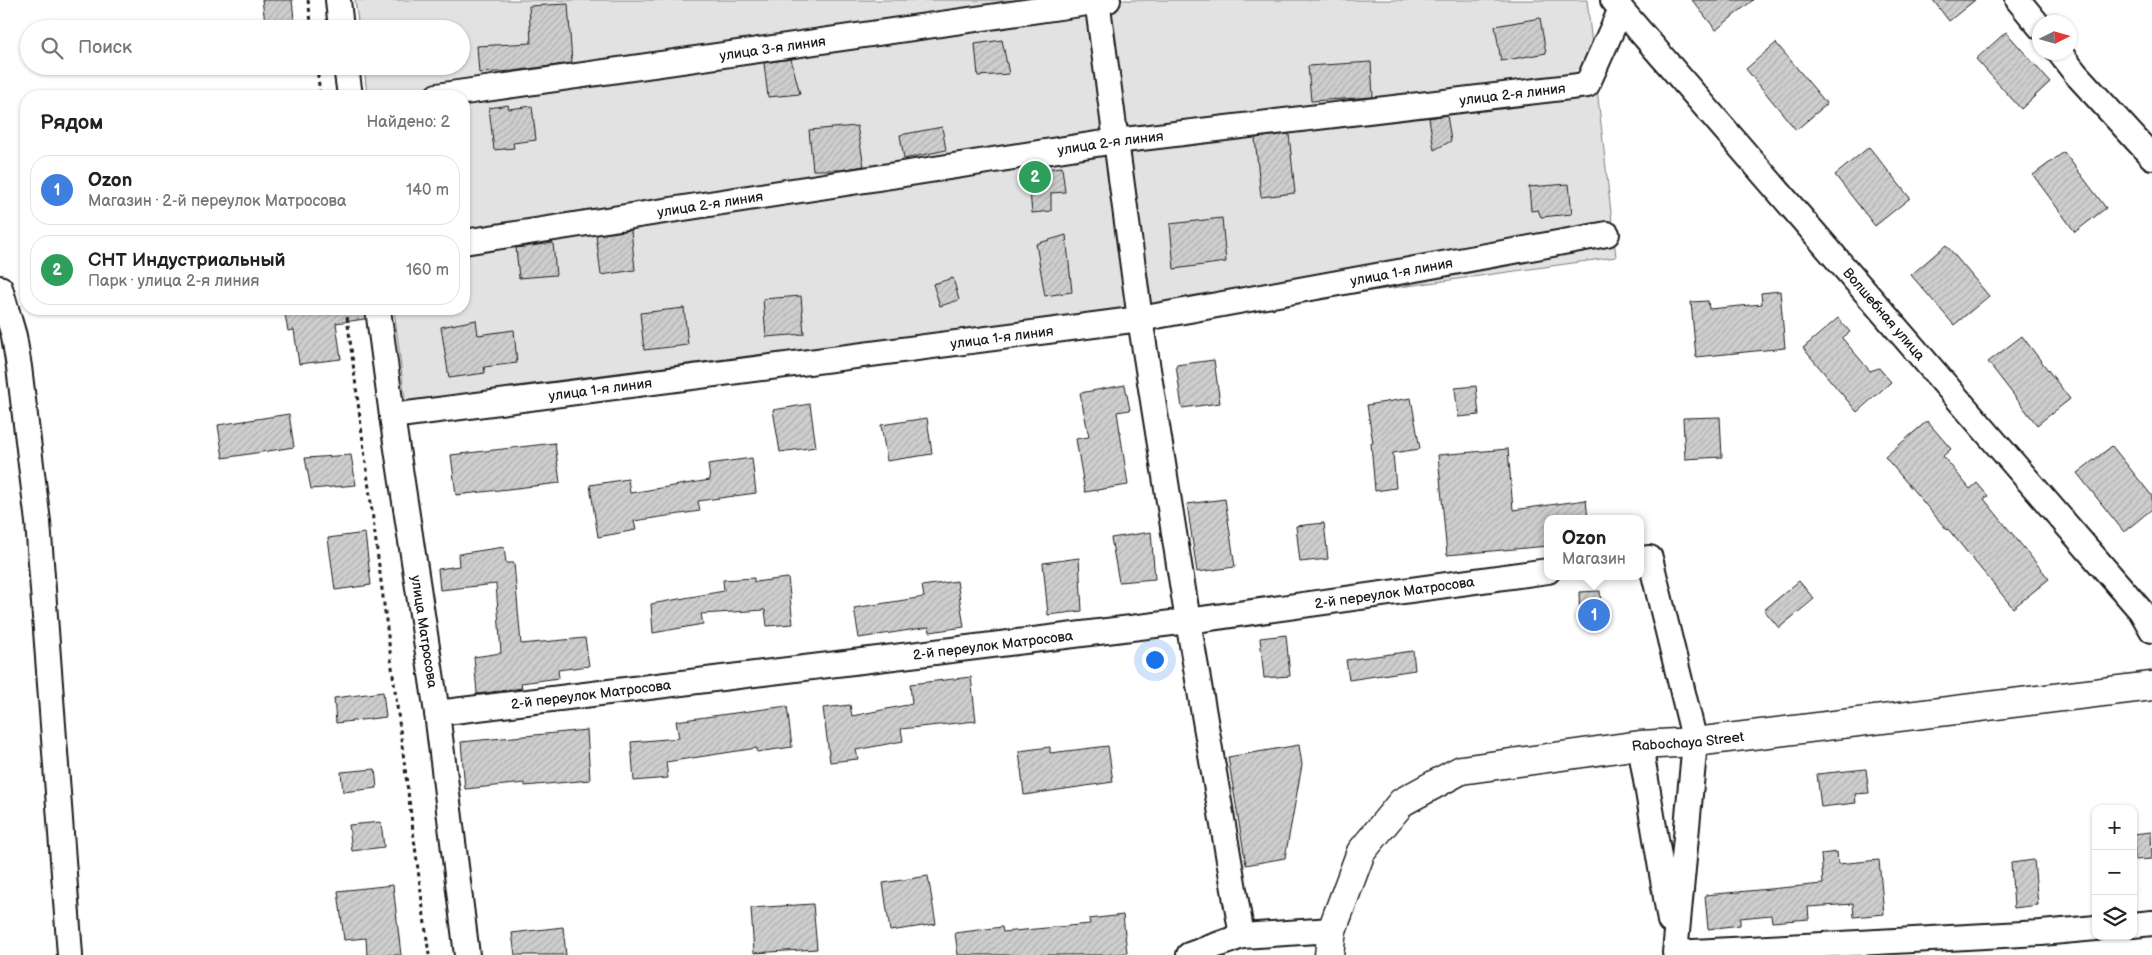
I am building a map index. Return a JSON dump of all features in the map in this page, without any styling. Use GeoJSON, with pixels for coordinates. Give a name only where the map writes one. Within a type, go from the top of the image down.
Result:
{"type":"FeatureCollection","features":[{"type":"Feature","properties":{"kind":"main road","name":"Rabochaya Street"},"geometry":{"type":"LineString","coordinates":[[1331,943],[1362,852],[1402,802],[1461,770],[1640,745],[1695,742],[2152,686]]}},
{"type":"Feature","properties":{"kind":"street"},"geometry":{"type":"LineString","coordinates":[[338,0],[340,20]]}},
{"type":"Feature","properties":{"kind":"street"},"geometry":{"type":"LineString","coordinates":[[1101,0],[1116,141],[1140,318],[1188,620],[1242,936]]}},
{"type":"Feature","properties":{"kind":"street","name":"улица 3-я линия"},"geometry":{"type":"LineString","coordinates":[[470,91],[1101,0]]}},
{"type":"Feature","properties":{"kind":"street"},"geometry":{"type":"LineString","coordinates":[[2018,0],[2032,17]]}},
{"type":"Feature","properties":{"kind":"street","name":"улица 2-я линия"},"geometry":{"type":"LineString","coordinates":[[470,241],[1116,141],[1587,85],[1617,5]]}},
{"type":"Feature","properties":{"kind":"street","name":"Волшебная улица"},"geometry":{"type":"LineString","coordinates":[[1617,5],[2141,611],[2152,630]]}},
{"type":"Feature","properties":{"kind":"street"},"geometry":{"type":"LineString","coordinates":[[2065,60],[2152,157]]}},
{"type":"Feature","properties":{"kind":"street"},"geometry":{"type":"LineString","coordinates":[[347,75],[349,90]]}},
{"type":"Feature","properties":{"kind":"street","name":"улица 1-я линия"},"geometry":{"type":"LineString","coordinates":[[392,416],[1140,318],[1607,234]]}},
{"type":"Feature","properties":{"kind":"street"},"geometry":{"type":"LineString","coordinates":[[0,288],[14,336],[38,522],[70,955]]}},
{"type":"Feature","properties":{"kind":"street","name":"улица Матросова"},"geometry":{"type":"LineString","coordinates":[[379,315],[392,416],[437,713],[467,955]]}},
{"type":"Feature","properties":{"kind":"street"},"geometry":{"type":"LineString","coordinates":[[1644,559],[1650,558],[1695,742],[1675,954]]}},
{"type":"Feature","properties":{"kind":"street","name":"2-й переулок Матросова"},"geometry":{"type":"LineString","coordinates":[[437,713],[1188,620],[1544,573]]}},
{"type":"Feature","properties":{"kind":"street"},"geometry":{"type":"LineString","coordinates":[[1640,745],[1675,954]]}},
{"type":"Feature","properties":{"kind":"street"},"geometry":{"type":"LineString","coordinates":[[2137,925],[2152,923]]}},
{"type":"Feature","properties":{"kind":"street"},"geometry":{"type":"LineString","coordinates":[[1675,954],[2092,928]]}},
{"type":"Feature","properties":{"kind":"street"},"geometry":{"type":"LineString","coordinates":[[1189,955],[1242,936],[1331,943]]}},
{"type":"Feature","properties":{"kind":"path"},"geometry":{"type":"LineString","coordinates":[[308,0],[311,20]]}},
{"type":"Feature","properties":{"kind":"path"},"geometry":{"type":"LineString","coordinates":[[317,75],[319,90]]}},
{"type":"Feature","properties":{"kind":"path"},"geometry":{"type":"LineString","coordinates":[[347,315],[429,955]]}},
{"type":"Feature","properties":{"kind":"shaded area"},"geometry":{"type":"Polygon","coordinates":[[[355,0],[1587,0],[1616,257],[408,425],[395,315],[470,315],[470,90],[366,90],[365,75],[470,75],[470,20],[358,20],[355,0]]]}},
{"type":"Feature","properties":{"kind":"building"},"geometry":{"type":"Polygon","coordinates":[[[262,0],[292,0],[294,20],[265,20],[262,0]]]}},
{"type":"Feature","properties":{"kind":"building"},"geometry":{"type":"Polygon","coordinates":[[[1692,0],[1753,0],[1716,30],[1692,0]]]}},
{"type":"Feature","properties":{"kind":"building"},"geometry":{"type":"Polygon","coordinates":[[[1933,0],[1975,0],[1949,21],[1933,0]]]}},
{"type":"Feature","properties":{"kind":"building"},"geometry":{"type":"Polygon","coordinates":[[[568,4],[572,63],[513,71],[479,73],[477,46],[531,43],[529,6],[568,4]]]}},
{"type":"Feature","properties":{"kind":"building"},"geometry":{"type":"Polygon","coordinates":[[[1540,18],[1546,53],[1501,61],[1495,26],[1540,18]]]}},
{"type":"Feature","properties":{"kind":"building"},"geometry":{"type":"Polygon","coordinates":[[[2006,32],[2050,82],[2021,109],[1976,59],[2006,32]]]}},
{"type":"Feature","properties":{"kind":"building"},"geometry":{"type":"Polygon","coordinates":[[[1002,40],[1009,74],[978,76],[975,44],[1002,40]]]}},
{"type":"Feature","properties":{"kind":"building"},"geometry":{"type":"Polygon","coordinates":[[[1776,43],[1827,104],[1796,130],[1746,69],[1776,43]]]}},
{"type":"Feature","properties":{"kind":"building"},"geometry":{"type":"Polygon","coordinates":[[[791,59],[800,94],[768,97],[764,63],[791,59]]]}},
{"type":"Feature","properties":{"kind":"building"},"geometry":{"type":"Polygon","coordinates":[[[1371,62],[1373,97],[1311,101],[1308,66],[1371,62]]]}},
{"type":"Feature","properties":{"kind":"building"},"geometry":{"type":"Polygon","coordinates":[[[508,105],[509,109],[532,106],[536,140],[513,143],[514,148],[494,150],[489,108],[508,105]]]}},
{"type":"Feature","properties":{"kind":"building"},"geometry":{"type":"Polygon","coordinates":[[[1447,115],[1451,141],[1434,150],[1429,118],[1447,115]]]}},
{"type":"Feature","properties":{"kind":"building"},"geometry":{"type":"Polygon","coordinates":[[[857,126],[864,166],[840,170],[813,170],[809,130],[857,126]]]}},
{"type":"Feature","properties":{"kind":"building"},"geometry":{"type":"Polygon","coordinates":[[[942,127],[946,150],[904,159],[900,135],[942,127]]]}},
{"type":"Feature","properties":{"kind":"building"},"geometry":{"type":"Polygon","coordinates":[[[1289,134],[1295,193],[1261,197],[1255,138],[1289,134]]]}},
{"type":"Feature","properties":{"kind":"building"},"geometry":{"type":"Polygon","coordinates":[[[1869,147],[1910,198],[1875,226],[1835,175],[1869,147]]]}},
{"type":"Feature","properties":{"kind":"building"},"geometry":{"type":"Polygon","coordinates":[[[2064,152],[2106,208],[2075,232],[2033,175],[2064,152]]]}},
{"type":"Feature","properties":{"kind":"building"},"geometry":{"type":"Polygon","coordinates":[[[1062,167],[1065,192],[1051,193],[1051,211],[1032,213],[1028,171],[1062,167]]]}},
{"type":"Feature","properties":{"kind":"building"},"geometry":{"type":"Polygon","coordinates":[[[1569,184],[1572,214],[1541,217],[1538,210],[1531,211],[1529,187],[1569,184]]]}},
{"type":"Feature","properties":{"kind":"building"},"geometry":{"type":"Polygon","coordinates":[[[1222,218],[1226,262],[1174,269],[1170,224],[1222,218]]]}},
{"type":"Feature","properties":{"kind":"building"},"geometry":{"type":"Polygon","coordinates":[[[631,230],[635,270],[601,275],[596,235],[631,230]]]}},
{"type":"Feature","properties":{"kind":"building"},"geometry":{"type":"Polygon","coordinates":[[[1066,235],[1072,292],[1045,296],[1036,244],[1066,235]]]}},
{"type":"Feature","properties":{"kind":"building"},"geometry":{"type":"Polygon","coordinates":[[[553,243],[556,275],[519,278],[516,248],[553,243]]]}},
{"type":"Feature","properties":{"kind":"building"},"geometry":{"type":"Polygon","coordinates":[[[1946,245],[1989,296],[1954,325],[1911,275],[1946,245]]]}},
{"type":"Feature","properties":{"kind":"building"},"geometry":{"type":"Polygon","coordinates":[[[953,278],[959,300],[940,306],[933,284],[953,278]]]}},
{"type":"Feature","properties":{"kind":"building"},"geometry":{"type":"Polygon","coordinates":[[[1780,291],[1785,348],[1696,357],[1691,302],[1708,301],[1709,309],[1762,304],[1761,293],[1780,291]]]}},
{"type":"Feature","properties":{"kind":"building"},"geometry":{"type":"Polygon","coordinates":[[[801,296],[804,334],[766,337],[763,299],[801,296]]]}},
{"type":"Feature","properties":{"kind":"building"},"geometry":{"type":"Polygon","coordinates":[[[684,308],[688,345],[644,350],[640,313],[684,308]]]}},
{"type":"Feature","properties":{"kind":"building"},"geometry":{"type":"Polygon","coordinates":[[[285,315],[365,315],[365,319],[336,323],[341,359],[299,364],[294,330],[288,331],[285,315]]]}},
{"type":"Feature","properties":{"kind":"building"},"geometry":{"type":"Polygon","coordinates":[[[1838,318],[1850,332],[1842,338],[1870,371],[1879,368],[1891,382],[1857,412],[1803,348],[1838,318]]]}},
{"type":"Feature","properties":{"kind":"building"},"geometry":{"type":"Polygon","coordinates":[[[476,320],[478,335],[514,330],[517,363],[484,367],[485,373],[449,378],[441,327],[476,320]]]}},
{"type":"Feature","properties":{"kind":"building"},"geometry":{"type":"Polygon","coordinates":[[[2022,336],[2070,399],[2037,425],[1988,362],[2022,336]]]}},
{"type":"Feature","properties":{"kind":"building"},"geometry":{"type":"Polygon","coordinates":[[[1214,360],[1220,403],[1182,408],[1176,365],[1214,360]]]}},
{"type":"Feature","properties":{"kind":"building"},"geometry":{"type":"Polygon","coordinates":[[[1125,385],[1130,410],[1117,412],[1128,485],[1085,492],[1076,439],[1089,437],[1080,393],[1125,385]]]}},
{"type":"Feature","properties":{"kind":"building"},"geometry":{"type":"Polygon","coordinates":[[[1476,386],[1479,415],[1458,417],[1455,388],[1476,386]]]}},
{"type":"Feature","properties":{"kind":"building"},"geometry":{"type":"Polygon","coordinates":[[[1411,398],[1420,449],[1393,453],[1396,488],[1375,491],[1371,443],[1373,443],[1367,405],[1411,398]]]}},
{"type":"Feature","properties":{"kind":"building"},"geometry":{"type":"Polygon","coordinates":[[[810,404],[816,447],[780,452],[773,410],[810,404]]]}},
{"type":"Feature","properties":{"kind":"building"},"geometry":{"type":"Polygon","coordinates":[[[289,414],[294,447],[223,458],[218,425],[289,414]]]}},
{"type":"Feature","properties":{"kind":"building"},"geometry":{"type":"Polygon","coordinates":[[[1720,417],[1722,457],[1685,459],[1683,418],[1720,417]]]}},
{"type":"Feature","properties":{"kind":"building"},"geometry":{"type":"Polygon","coordinates":[[[927,418],[932,454],[887,461],[881,425],[927,418]]]}},
{"type":"Feature","properties":{"kind":"building"},"geometry":{"type":"Polygon","coordinates":[[[1927,421],[1951,449],[1943,456],[1970,489],[1977,483],[1988,496],[1984,499],[2049,579],[2013,608],[1948,529],[1885,457],[1927,421]]]}},
{"type":"Feature","properties":{"kind":"building"},"geometry":{"type":"Polygon","coordinates":[[[555,443],[560,483],[456,495],[451,455],[555,443]]]}},
{"type":"Feature","properties":{"kind":"building"},"geometry":{"type":"Polygon","coordinates":[[[2112,446],[2152,496],[2152,509],[2124,532],[2077,473],[2112,446]]]}},
{"type":"Feature","properties":{"kind":"building"},"geometry":{"type":"Polygon","coordinates":[[[1508,449],[1513,510],[1586,500],[1588,515],[1544,515],[1544,546],[1447,555],[1438,455],[1508,449]]]}},
{"type":"Feature","properties":{"kind":"building"},"geometry":{"type":"Polygon","coordinates":[[[351,455],[356,485],[311,489],[305,458],[351,455]]]}},
{"type":"Feature","properties":{"kind":"building"},"geometry":{"type":"Polygon","coordinates":[[[752,458],[756,493],[698,501],[700,511],[634,521],[636,530],[598,537],[590,485],[628,479],[630,493],[710,480],[708,464],[752,458]]]}},
{"type":"Feature","properties":{"kind":"building"},"geometry":{"type":"Polygon","coordinates":[[[1225,499],[1235,567],[1197,572],[1187,504],[1225,499]]]}},
{"type":"Feature","properties":{"kind":"building"},"geometry":{"type":"Polygon","coordinates":[[[1324,523],[1328,559],[1300,562],[1296,526],[1324,523]]]}},
{"type":"Feature","properties":{"kind":"building"},"geometry":{"type":"Polygon","coordinates":[[[1151,532],[1155,579],[1119,582],[1111,538],[1151,532]]]}},
{"type":"Feature","properties":{"kind":"building"},"geometry":{"type":"Polygon","coordinates":[[[365,533],[371,585],[335,590],[328,538],[365,533]]]}},
{"type":"Feature","properties":{"kind":"building"},"geometry":{"type":"Polygon","coordinates":[[[504,547],[506,563],[514,563],[521,644],[585,638],[589,666],[558,670],[559,678],[521,683],[522,688],[477,694],[474,657],[501,653],[496,584],[440,590],[438,569],[459,566],[458,554],[504,547]]]}},
{"type":"Feature","properties":{"kind":"building"},"geometry":{"type":"Polygon","coordinates":[[[1079,558],[1082,611],[1048,615],[1043,563],[1079,558]]]}},
{"type":"Feature","properties":{"kind":"building"},"geometry":{"type":"Polygon","coordinates":[[[754,578],[754,582],[788,578],[793,624],[767,626],[765,610],[701,614],[703,624],[653,633],[651,604],[724,591],[723,580],[754,578]]]}},
{"type":"Feature","properties":{"kind":"building"},"geometry":{"type":"Polygon","coordinates":[[[957,581],[964,627],[930,632],[929,627],[859,638],[854,608],[924,597],[922,586],[957,581]]]}},
{"type":"Feature","properties":{"kind":"building"},"geometry":{"type":"Polygon","coordinates":[[[1799,581],[1814,599],[1779,628],[1764,610],[1799,581]]]}},
{"type":"Feature","properties":{"kind":"building"},"geometry":{"type":"Polygon","coordinates":[[[1600,591],[1602,621],[1580,622],[1579,592],[1600,591]]]}},
{"type":"Feature","properties":{"kind":"building"},"geometry":{"type":"Polygon","coordinates":[[[1286,635],[1290,676],[1264,678],[1260,638],[1286,635]]]}},
{"type":"Feature","properties":{"kind":"building"},"geometry":{"type":"Polygon","coordinates":[[[1413,651],[1415,670],[1349,680],[1346,660],[1413,651]]]}},
{"type":"Feature","properties":{"kind":"building"},"geometry":{"type":"Polygon","coordinates":[[[971,677],[976,721],[901,729],[903,741],[856,750],[858,759],[830,762],[823,708],[850,705],[852,716],[912,704],[910,684],[971,677]]]}},
{"type":"Feature","properties":{"kind":"building"},"geometry":{"type":"Polygon","coordinates":[[[383,692],[386,717],[336,723],[334,698],[383,692]]]}},
{"type":"Feature","properties":{"kind":"building"},"geometry":{"type":"Polygon","coordinates":[[[787,706],[792,747],[757,752],[757,748],[666,762],[668,778],[634,781],[631,742],[679,738],[676,721],[787,706]]]}},
{"type":"Feature","properties":{"kind":"building"},"geometry":{"type":"Polygon","coordinates":[[[587,730],[590,780],[525,786],[525,783],[465,789],[461,742],[587,730]]]}},
{"type":"Feature","properties":{"kind":"building"},"geometry":{"type":"Polygon","coordinates":[[[1299,745],[1302,765],[1285,858],[1246,865],[1228,757],[1299,745]]]}},
{"type":"Feature","properties":{"kind":"building"},"geometry":{"type":"Polygon","coordinates":[[[1108,746],[1113,782],[1024,795],[1019,751],[1050,747],[1050,753],[1108,746]]]}},
{"type":"Feature","properties":{"kind":"building"},"geometry":{"type":"Polygon","coordinates":[[[375,769],[377,788],[343,792],[341,772],[375,769]]]}},
{"type":"Feature","properties":{"kind":"building"},"geometry":{"type":"Polygon","coordinates":[[[1866,769],[1869,793],[1855,794],[1856,803],[1821,807],[1817,774],[1866,769]]]}},
{"type":"Feature","properties":{"kind":"building"},"geometry":{"type":"Polygon","coordinates":[[[381,822],[384,847],[352,851],[349,825],[381,822]]]}},
{"type":"Feature","properties":{"kind":"building"},"geometry":{"type":"Polygon","coordinates":[[[2151,832],[2152,859],[2137,860],[2137,834],[2151,832]]]}},
{"type":"Feature","properties":{"kind":"building"},"geometry":{"type":"Polygon","coordinates":[[[1837,852],[1838,864],[1879,860],[1884,914],[1854,917],[1853,904],[1808,907],[1809,919],[1772,922],[1771,915],[1740,918],[1740,925],[1708,929],[1705,895],[1823,884],[1821,854],[1837,852]]]}},
{"type":"Feature","properties":{"kind":"building"},"geometry":{"type":"Polygon","coordinates":[[[2034,860],[2038,905],[2014,908],[2011,863],[2034,860]]]}},
{"type":"Feature","properties":{"kind":"building"},"geometry":{"type":"Polygon","coordinates":[[[928,876],[936,924],[890,931],[883,883],[928,876]]]}},
{"type":"Feature","properties":{"kind":"building"},"geometry":{"type":"Polygon","coordinates":[[[393,885],[401,955],[367,955],[366,938],[344,940],[338,891],[393,885]]]}},
{"type":"Feature","properties":{"kind":"building"},"geometry":{"type":"Polygon","coordinates":[[[813,904],[817,949],[754,953],[751,908],[813,904]]]}},
{"type":"Feature","properties":{"kind":"building"},"geometry":{"type":"Polygon","coordinates":[[[1123,915],[1127,953],[1104,955],[958,955],[955,933],[1002,927],[1003,932],[1090,924],[1089,919],[1123,915]]]}},
{"type":"Feature","properties":{"kind":"building"},"geometry":{"type":"Polygon","coordinates":[[[563,927],[566,955],[515,955],[512,933],[563,927]]]}},
{"type":"Feature","properties":{"kind":"place","name":"СНТ Индустриальный"},"geometry":{"type":"Point","coordinates":[1035,177]}},
{"type":"Feature","properties":{"kind":"place","name":"Ozon"},"geometry":{"type":"Point","coordinates":[1594,615]}}]}
